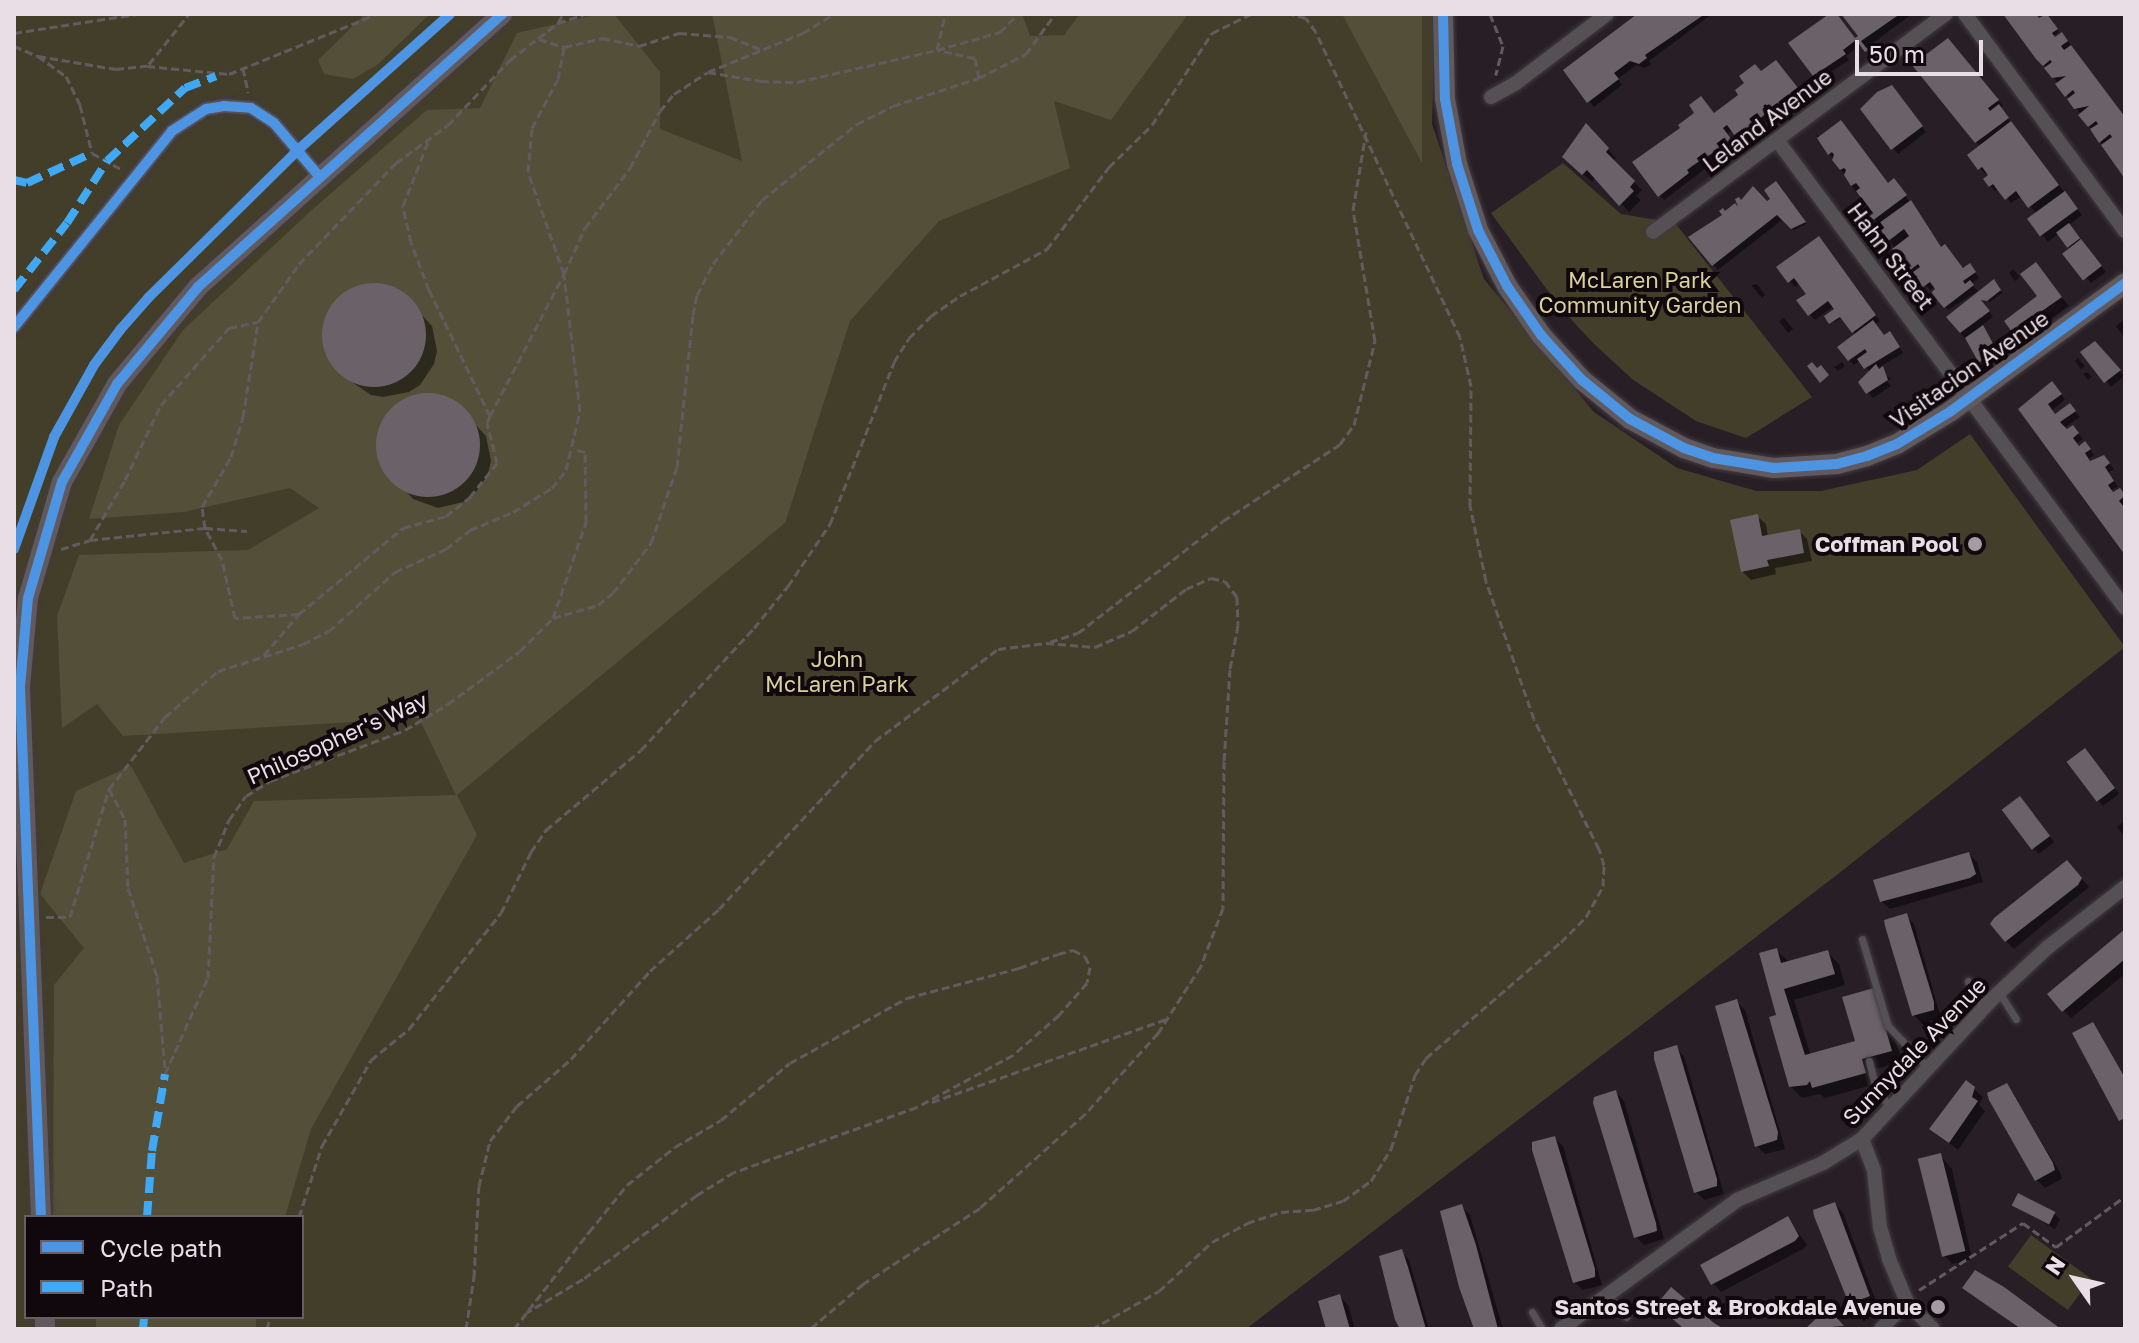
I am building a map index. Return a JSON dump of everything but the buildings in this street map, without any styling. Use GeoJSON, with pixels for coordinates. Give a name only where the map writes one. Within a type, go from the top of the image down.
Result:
{"type":"FeatureCollection","features":[{"type":"Feature","properties":{"kind":"street"},"geometry":{"type":"LineString","coordinates":[[41,1215],[20,731],[23,643],[37,556],[62,482],[117,384],[198,287],[502,14]]}},
{"type":"Feature","properties":{"kind":"street","name":"Visitacion Avenue"},"geometry":{"type":"LineString","coordinates":[[1443,14],[1444,87],[1449,132],[1478,230],[1507,286],[1541,335],[1582,380],[1630,419],[1684,448],[1744,465],[1805,468],[1852,460],[1897,444],[1969,398],[2125,283]]}},
{"type":"Feature","properties":{"kind":"street"},"geometry":{"type":"LineString","coordinates":[[1491,97],[1516,83],[1607,14]]}},
{"type":"Feature","properties":{"kind":"street","name":"Leland Avenue"},"geometry":{"type":"LineString","coordinates":[[1653,232],[1946,14]]}},
{"type":"Feature","properties":{"kind":"street"},"geometry":{"type":"LineString","coordinates":[[1965,14],[2125,231]]}},
{"type":"Feature","properties":{"kind":"street"},"geometry":{"type":"LineString","coordinates":[[14,327],[172,131],[187,119],[224,106],[251,108],[274,123],[319,176]]}},
{"type":"Feature","properties":{"kind":"street","name":"Hahn Street"},"geometry":{"type":"LineString","coordinates":[[1777,140],[2125,608]]}},
{"type":"Feature","properties":{"kind":"street","name":"Sunnydale Avenue"},"geometry":{"type":"LineString","coordinates":[[1561,1329],[1737,1200],[1823,1163],[1862,1139],[1999,992],[2048,947],[2123,892]]}},
{"type":"Feature","properties":{"kind":"street"},"geometry":{"type":"LineString","coordinates":[[1862,1139],[1874,1171],[1886,1249],[1907,1302],[1933,1329]]}},
{"type":"Feature","properties":{"kind":"street"},"geometry":{"type":"LineString","coordinates":[[1881,1329],[1907,1302]]}},
{"type":"Feature","properties":{"kind":"lane"},"geometry":{"type":"LineString","coordinates":[[1862,939],[1888,1026],[1927,1067]]}},
{"type":"Feature","properties":{"kind":"lane"},"geometry":{"type":"LineString","coordinates":[[1968,981],[1984,1008]]}},
{"type":"Feature","properties":{"kind":"lane"},"geometry":{"type":"LineString","coordinates":[[1999,992],[2016,1019]]}},
{"type":"Feature","properties":{"kind":"lane"},"geometry":{"type":"LineString","coordinates":[[1869,1061],[1875,1085],[1892,1109]]}},
{"type":"Feature","properties":{"kind":"lane"},"geometry":{"type":"LineString","coordinates":[[1606,1296],[1626,1317]]}},
{"type":"Feature","properties":{"kind":"lane"},"geometry":{"type":"LineString","coordinates":[[1532,1312],[1542,1329]]}},
{"type":"Feature","properties":{"kind":"path"},"geometry":{"type":"LineString","coordinates":[[14,33],[137,14]]}},
{"type":"Feature","properties":{"kind":"path"},"geometry":{"type":"LineString","coordinates":[[147,66],[189,14]]}},
{"type":"Feature","properties":{"kind":"path"},"geometry":{"type":"LineString","coordinates":[[38,56],[116,69],[147,66],[216,76],[377,14]]}},
{"type":"Feature","properties":{"kind":"path"},"geometry":{"type":"LineString","coordinates":[[299,614],[235,618],[222,560],[205,528],[202,507],[231,457],[243,417],[258,322],[299,264],[396,163],[448,125],[510,60],[558,23],[563,14]]}},
{"type":"Feature","properties":{"kind":"path"},"geometry":{"type":"LineString","coordinates":[[558,23],[585,14]]}},
{"type":"Feature","properties":{"kind":"path"},"geometry":{"type":"LineString","coordinates":[[264,655],[299,614],[403,528],[446,516],[470,497],[497,463],[487,423],[490,416],[585,228],[630,168],[660,111],[674,94],[708,72],[803,33],[833,14]]}},
{"type":"Feature","properties":{"kind":"path"},"geometry":{"type":"LineString","coordinates":[[937,50],[945,14]]}},
{"type":"Feature","properties":{"kind":"path"},"geometry":{"type":"LineString","coordinates":[[708,72],[761,81],[797,82],[937,50],[1000,32],[1018,14]]}},
{"type":"Feature","properties":{"kind":"path"},"geometry":{"type":"LineString","coordinates":[[300,1215],[322,1146],[371,1060],[409,1029],[501,913],[520,872],[546,830],[641,750],[754,628],[788,586],[830,524],[894,362],[909,338],[931,316],[960,296],[1047,249],[1109,167],[1152,125],[1212,33],[1251,14]]}},
{"type":"Feature","properties":{"kind":"path"},"geometry":{"type":"LineString","coordinates":[[1092,1329],[1159,1291],[1212,1242],[1247,1223],[1281,1212],[1313,1210],[1343,1201],[1371,1181],[1391,1149],[1415,1075],[1426,1058],[1561,942],[1586,917],[1603,886],[1604,865],[1599,849],[1534,719],[1486,581],[1470,506],[1471,386],[1460,337],[1366,132],[1316,32],[1306,18],[1291,14]]}},
{"type":"Feature","properties":{"kind":"path"},"geometry":{"type":"LineString","coordinates":[[1490,14],[1503,46],[1491,97]]}},
{"type":"Feature","properties":{"kind":"path"},"geometry":{"type":"LineString","coordinates":[[539,39],[564,47],[602,38],[639,46],[679,33],[730,37],[762,50]]}},
{"type":"Feature","properties":{"kind":"path"},"geometry":{"type":"LineString","coordinates":[[14,46],[38,56],[66,76],[80,105],[92,153],[135,176]]}},
{"type":"Feature","properties":{"kind":"path"},"geometry":{"type":"LineString","coordinates":[[42,917],[70,917],[109,789],[165,717],[218,671],[303,644],[329,631],[395,572],[446,549],[470,530],[513,512],[552,488],[566,470],[580,411],[564,274],[528,172],[532,128],[558,79],[564,47]]}},
{"type":"Feature","properties":{"kind":"path"},"geometry":{"type":"LineString","coordinates":[[937,50],[975,58],[979,78]]}},
{"type":"Feature","properties":{"kind":"path"},"geometry":{"type":"LineString","coordinates":[[243,68],[251,108]]}},
{"type":"Feature","properties":{"kind":"path"},"geometry":{"type":"LineString","coordinates":[[466,1329],[474,1277],[479,1186],[490,1141],[517,1106],[571,1059],[650,971],[719,909],[875,741],[998,649],[1046,643],[1078,633],[1223,521],[1340,444],[1354,425],[1375,341],[1353,210],[1366,132]]}},
{"type":"Feature","properties":{"kind":"path"},"geometry":{"type":"LineString","coordinates":[[430,139],[403,206],[411,242],[429,290],[490,416]]}},
{"type":"Feature","properties":{"kind":"path"},"geometry":{"type":"LineString","coordinates":[[90,540],[125,480],[161,405],[229,328],[258,322]]}},
{"type":"Feature","properties":{"kind":"path"},"geometry":{"type":"LineString","coordinates":[[553,618],[586,522],[585,452],[572,449]]}},
{"type":"Feature","properties":{"kind":"path"},"geometry":{"type":"LineString","coordinates":[[37,556],[90,540],[205,528],[247,531]]}},
{"type":"Feature","properties":{"kind":"path"},"geometry":{"type":"LineString","coordinates":[[810,1329],[863,1284],[980,1208],[1085,1114],[1168,1018],[1201,966],[1223,908],[1224,761],[1230,669],[1238,625],[1237,597],[1225,581],[1211,578],[1186,589],[1132,631],[1095,647],[1046,643]]}},
{"type":"Feature","properties":{"kind":"path"},"geometry":{"type":"LineString","coordinates":[[514,1329],[627,1185],[675,1147],[721,1120],[790,1063],[907,998],[1073,950],[1085,956],[1090,967],[1087,983],[1059,1015],[1013,1055],[972,1080],[917,1107]]}},
{"type":"Feature","properties":{"kind":"path"},"geometry":{"type":"LineString","coordinates":[[526,1313],[583,1279],[697,1195],[734,1172],[1168,1018]]}},
{"type":"Feature","properties":{"kind":"path"},"geometry":{"type":"LineString","coordinates":[[1907,1302],[1926,1283],[2023,1223],[2056,1247],[2124,1197]]}},
{"type":"Feature","properties":{"kind":"green space","name":"John McLaren Park"},"geometry":{"type":"Polygon","coordinates":[[[14,14],[1435,14],[1432,124],[1484,279],[1594,412],[1677,468],[1756,491],[1821,491],[1917,470],[1970,434],[2125,647],[1838,874],[1246,1329],[14,1329],[14,14]]]}},
{"type":"Feature","properties":{"kind":"green space","name":"McLaren Park Community Garden"},"geometry":{"type":"Polygon","coordinates":[[[1563,163],[1621,214],[1675,223],[1812,397],[1746,438],[1696,421],[1632,379],[1592,342],[1559,306],[1491,213],[1563,163]]]}},
{"type":"Feature","properties":{"kind":"green space"},"geometry":{"type":"Polygon","coordinates":[[[2031,1235],[2091,1278],[2068,1310],[2008,1267],[2031,1235]]]}},
{"type":"Feature","properties":{"kind":"shaded area"},"geometry":{"type":"Polygon","coordinates":[[[365,14],[430,14],[377,65],[353,79],[324,74],[318,60],[365,14]]]}},
{"type":"Feature","properties":{"kind":"shaded area"},"geometry":{"type":"Polygon","coordinates":[[[599,14],[614,14],[660,72],[660,129],[742,161],[712,14],[1022,14],[1030,36],[1064,35],[1080,14],[1188,14],[1111,120],[1054,101],[1070,168],[939,221],[850,321],[785,523],[457,795],[477,835],[311,1129],[286,1215],[53,1215],[54,985],[84,948],[40,894],[76,791],[131,766],[184,863],[227,849],[254,801],[456,795],[419,718],[123,736],[97,704],[62,728],[57,616],[79,555],[248,550],[319,508],[290,488],[184,512],[89,519],[119,425],[183,330],[313,209],[427,110],[480,108],[517,33],[599,14]]]}},
{"type":"Feature","properties":{"kind":"shaded area"},"geometry":{"type":"Polygon","coordinates":[[[1342,14],[1422,14],[1422,163],[1342,14]]]}},
{"type":"Feature","properties":{"kind":"shaded area"},"geometry":{"type":"Polygon","coordinates":[[[96,1319],[256,1319],[256,1329],[96,1329],[96,1319]]]}},
{"type":"Feature","properties":{"kind":"marked path"},"geometry":{"type":"LineString","coordinates":[[14,290],[67,223],[107,161],[185,88],[216,76]]}},
{"type":"Feature","properties":{"kind":"marked path"},"geometry":{"type":"LineString","coordinates":[[14,180],[27,183],[92,153]]}},
{"type":"Feature","properties":{"kind":"marked path"},"geometry":{"type":"LineString","coordinates":[[147,1215],[152,1151],[165,1074]]}},
{"type":"Feature","properties":{"kind":"marked path"},"geometry":{"type":"LineString","coordinates":[[143,1329],[144,1319]]}},
{"type":"Feature","properties":{"kind":"cycle path"},"geometry":{"type":"LineString","coordinates":[[14,549],[54,437],[94,365],[120,330],[149,297],[298,150],[450,14]]}},
{"type":"Feature","properties":{"kind":"cycle path"},"geometry":{"type":"LineString","coordinates":[[41,1215],[20,687],[28,598],[62,482],[117,384],[198,287],[502,14]]}},
{"type":"Feature","properties":{"kind":"cycle path"},"geometry":{"type":"LineString","coordinates":[[1443,14],[1445,99],[1457,164],[1478,230],[1507,286],[1541,335],[1582,380],[1630,419],[1684,448],[1713,458],[1774,468],[1837,464],[1867,456],[1897,444],[1951,411],[2125,283]]}},
{"type":"Feature","properties":{"kind":"cycle path"},"geometry":{"type":"LineString","coordinates":[[14,327],[172,131],[206,109],[224,106],[251,108],[274,123],[319,176]]}},
{"type":"Feature","properties":{"kind":"place","name":"Coffman Pool"},"geometry":{"type":"Point","coordinates":[1975,544]}},
{"type":"Feature","properties":{"kind":"place","name":"Santos Street & Brookdale Avenue"},"geometry":{"type":"Point","coordinates":[1938,1307]}}]}
